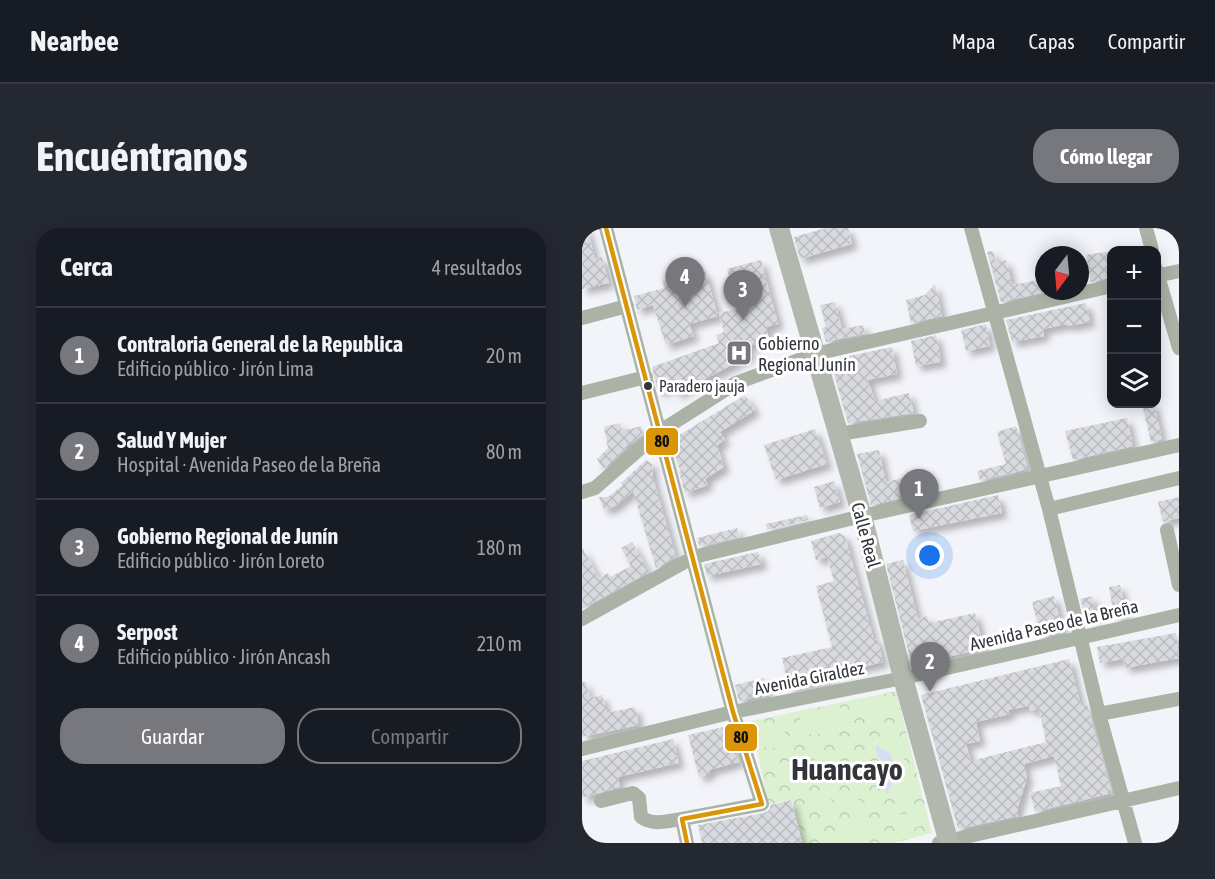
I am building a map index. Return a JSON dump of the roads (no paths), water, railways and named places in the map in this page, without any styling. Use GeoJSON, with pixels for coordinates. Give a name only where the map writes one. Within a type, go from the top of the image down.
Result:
{"type":"FeatureCollection","features":[{"type":"Feature","properties":{"kind":"highway","name":"Calle Real"},"geometry":{"type":"LineString","coordinates":[[779,228],[862,516],[946,842]]}},
{"type":"Feature","properties":{"kind":"street"},"geometry":{"type":"LineString","coordinates":[[601,801],[633,793],[639,798],[641,817],[653,823],[762,804],[733,712],[606,228]]}},
{"type":"Feature","properties":{"kind":"street"},"geometry":{"type":"LineString","coordinates":[[971,228],[1049,510],[1099,714],[1135,843]]}},
{"type":"Feature","properties":{"kind":"street"},"geometry":{"type":"LineString","coordinates":[[1146,228],[1151,246]]}},
{"type":"Feature","properties":{"kind":"street"},"geometry":{"type":"LineString","coordinates":[[1161,273],[1179,271]]}},
{"type":"Feature","properties":{"kind":"street"},"geometry":{"type":"LineString","coordinates":[[582,492],[595,488],[659,432],[736,382],[815,354],[1107,287]]}},
{"type":"Feature","properties":{"kind":"street"},"geometry":{"type":"LineString","coordinates":[[1161,287],[1179,348]]}},
{"type":"Feature","properties":{"kind":"street"},"geometry":{"type":"LineString","coordinates":[[582,318],[627,306]]}},
{"type":"Feature","properties":{"kind":"street"},"geometry":{"type":"LineString","coordinates":[[582,393],[646,377]]}},
{"type":"Feature","properties":{"kind":"street"},"geometry":{"type":"LineString","coordinates":[[839,435],[920,421]]}},
{"type":"Feature","properties":{"kind":"street"},"geometry":{"type":"LineString","coordinates":[[582,619],[693,557],[862,516],[1179,445]]}},
{"type":"Feature","properties":{"kind":"street"},"geometry":{"type":"LineString","coordinates":[[1049,510],[1179,478]]}},
{"type":"Feature","properties":{"kind":"street"},"geometry":{"type":"LineString","coordinates":[[1167,530],[1179,585]]}},
{"type":"Feature","properties":{"kind":"street","name":"Avenida Paseo de la Breña"},"geometry":{"type":"LineString","coordinates":[[903,678],[1179,615]]}},
{"type":"Feature","properties":{"kind":"street","name":"Avenida Giraldez"},"geometry":{"type":"LineString","coordinates":[[582,749],[733,712],[903,678]]}},
{"type":"Feature","properties":{"kind":"street"},"geometry":{"type":"LineString","coordinates":[[1099,714],[1179,699]]}},
{"type":"Feature","properties":{"kind":"street"},"geometry":{"type":"LineString","coordinates":[[946,842],[1179,788]]}},
{"type":"Feature","properties":{"kind":"street"},"geometry":{"type":"LineString","coordinates":[[682,819],[687,843]]}},
{"type":"Feature","properties":{"kind":"water"},"geometry":{"type":"Polygon","coordinates":[[[875,745],[891,754],[897,776],[887,794],[884,782],[888,775],[884,761],[877,756],[875,745]]]}},
{"type":"Feature","properties":{"kind":"place","name":"Serpost"},"geometry":{"type":"Point","coordinates":[685,307]}},
{"type":"Feature","properties":{"kind":"place","name":"Gobierno Regional de Junín"},"geometry":{"type":"Point","coordinates":[743,320]}},
{"type":"Feature","properties":{"kind":"place","name":"Gobierno Regional Junín"},"geometry":{"type":"Point","coordinates":[739,353]}},
{"type":"Feature","properties":{"kind":"place","name":"Paradero jauja"},"geometry":{"type":"Point","coordinates":[648,386]}},
{"type":"Feature","properties":{"kind":"place","name":"Contraloria General de la Republica"},"geometry":{"type":"Point","coordinates":[919,519]}},
{"type":"Feature","properties":{"kind":"place","name":"Salud Y Mujer"},"geometry":{"type":"Point","coordinates":[930,692]}},
{"type":"Feature","properties":{"kind":"district","name":"Huancayo"},"geometry":{"type":"Point","coordinates":[847,769]}}]}
